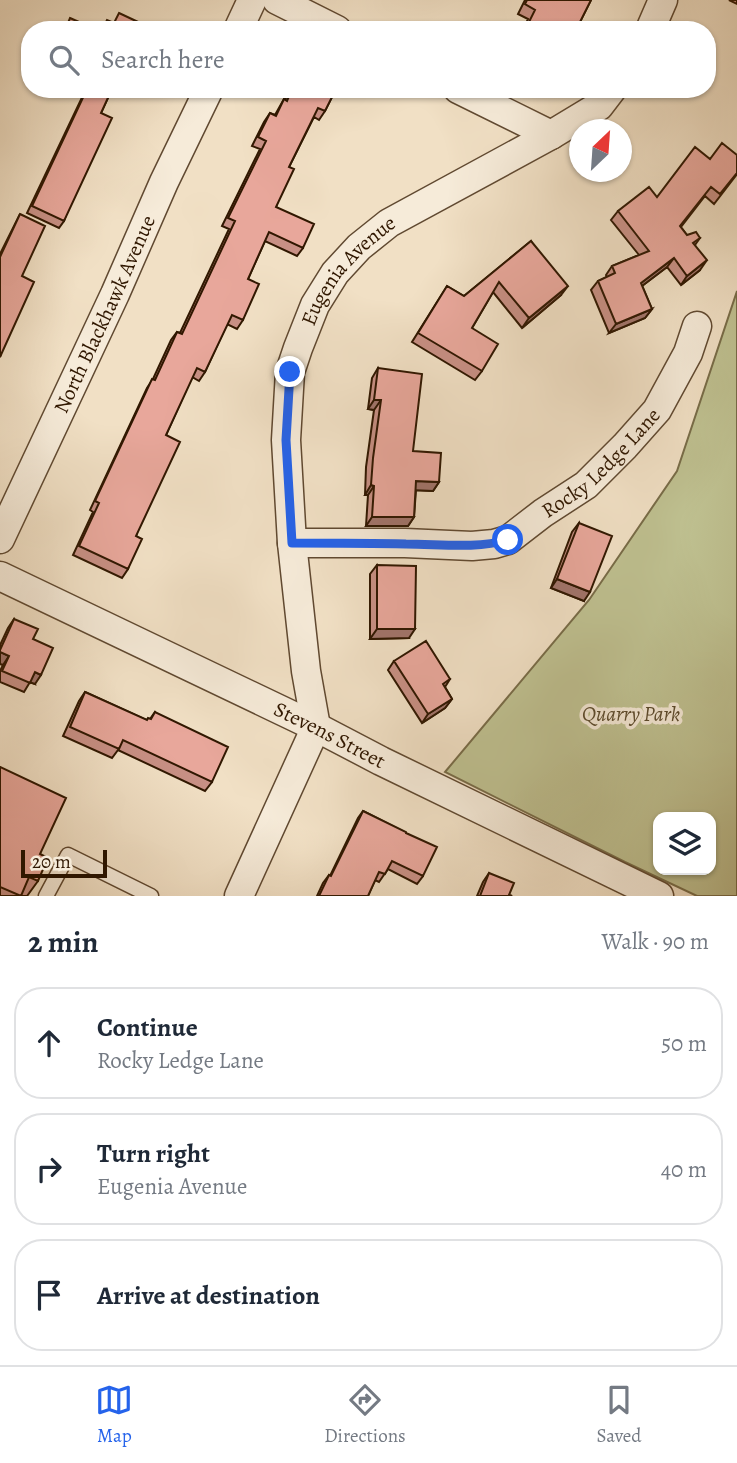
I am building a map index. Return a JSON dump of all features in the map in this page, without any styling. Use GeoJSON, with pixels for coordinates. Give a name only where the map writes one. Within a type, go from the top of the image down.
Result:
{"type":"FeatureCollection","features":[{"type":"Feature","properties":{"kind":"street"},"geometry":{"type":"LineString","coordinates":[[242,21],[252,0]]}},
{"type":"Feature","properties":{"kind":"street"},"geometry":{"type":"LineString","coordinates":[[277,0],[319,21]]}},
{"type":"Feature","properties":{"kind":"street"},"geometry":{"type":"LineString","coordinates":[[654,21],[663,0]]}},
{"type":"Feature","properties":{"kind":"street","name":"North Blackhawk Avenue"},"geometry":{"type":"LineString","coordinates":[[0,538],[205,98]]}},
{"type":"Feature","properties":{"kind":"street"},"geometry":{"type":"LineString","coordinates":[[476,98],[551,135]]}},
{"type":"Feature","properties":{"kind":"street","name":"Eugenia Avenue"},"geometry":{"type":"LineString","coordinates":[[316,727],[306,671],[292,543],[286,440],[290,372],[314,305],[335,273],[359,247],[389,223],[551,135],[599,106],[605,98]]}},
{"type":"Feature","properties":{"kind":"street","name":"Rocky Ledge Lane"},"geometry":{"type":"LineString","coordinates":[[292,543],[471,546],[508,540],[586,485],[657,410],[688,353],[697,326]]}},
{"type":"Feature","properties":{"kind":"street","name":"Stevens Street"},"geometry":{"type":"LineString","coordinates":[[0,576],[316,727],[643,893]]}},
{"type":"Feature","properties":{"kind":"street"},"geometry":{"type":"LineString","coordinates":[[239,896],[316,727]]}},
{"type":"Feature","properties":{"kind":"lane"},"geometry":{"type":"LineString","coordinates":[[46,896],[68,855],[151,896]]}},
{"type":"Feature","properties":{"kind":"green space","name":"Quarry Park"},"geometry":{"type":"Polygon","coordinates":[[[737,291],[737,896],[697,896],[625,862],[445,772],[589,600],[677,471],[737,291]]]}},
{"type":"Feature","properties":{"kind":"building"},"geometry":{"type":"Polygon","coordinates":[[[527,0],[591,0],[580,21],[530,21],[535,10],[525,4],[527,0]]]}},
{"type":"Feature","properties":{"kind":"building"},"geometry":{"type":"Polygon","coordinates":[[[119,13],[136,21],[115,21],[119,13]]]}},
{"type":"Feature","properties":{"kind":"building"},"geometry":{"type":"Polygon","coordinates":[[[83,98],[108,98],[101,113],[112,118],[64,221],[32,206],[83,98]]]}},
{"type":"Feature","properties":{"kind":"building"},"geometry":{"type":"Polygon","coordinates":[[[288,98],[332,98],[325,111],[318,108],[289,167],[294,169],[276,207],[314,224],[303,248],[269,232],[248,279],[259,284],[243,320],[232,315],[205,372],[197,368],[166,435],[180,442],[136,536],[142,539],[128,569],[79,546],[99,503],[95,501],[152,379],[155,380],[177,332],[182,334],[235,221],[228,218],[266,141],[258,137],[270,113],[276,116],[284,99],[287,101],[288,98]]]}},
{"type":"Feature","properties":{"kind":"building"},"geometry":{"type":"Polygon","coordinates":[[[722,143],[737,155],[737,173],[720,194],[711,187],[680,226],[687,235],[696,232],[700,238],[693,243],[707,260],[687,276],[674,258],[641,283],[652,309],[616,324],[598,281],[615,273],[612,266],[649,251],[618,211],[649,187],[657,197],[695,147],[710,159],[722,143]]]}},
{"type":"Feature","properties":{"kind":"building"},"geometry":{"type":"Polygon","coordinates":[[[20,214],[45,226],[22,276],[34,282],[0,357],[0,257],[20,214]]]}},
{"type":"Feature","properties":{"kind":"building"},"geometry":{"type":"Polygon","coordinates":[[[531,241],[568,286],[529,318],[499,282],[472,328],[498,344],[482,371],[418,333],[447,286],[464,296],[531,241]]]}},
{"type":"Feature","properties":{"kind":"building"},"geometry":{"type":"Polygon","coordinates":[[[378,368],[422,374],[413,451],[441,453],[439,482],[416,481],[414,517],[372,517],[373,458],[381,400],[374,400],[378,368]]]}},
{"type":"Feature","properties":{"kind":"building"},"geometry":{"type":"Polygon","coordinates":[[[579,523],[612,536],[590,592],[557,579],[579,523]]]}},
{"type":"Feature","properties":{"kind":"building"},"geometry":{"type":"Polygon","coordinates":[[[377,565],[416,566],[415,629],[377,629],[377,565]]]}},
{"type":"Feature","properties":{"kind":"building"},"geometry":{"type":"Polygon","coordinates":[[[14,619],[38,629],[33,639],[53,648],[41,675],[35,672],[30,683],[2,671],[9,656],[0,650],[14,619]]]}},
{"type":"Feature","properties":{"kind":"building"},"geometry":{"type":"Polygon","coordinates":[[[426,641],[450,679],[443,684],[452,699],[428,714],[394,661],[426,641]]]}},
{"type":"Feature","properties":{"kind":"building"},"geometry":{"type":"Polygon","coordinates":[[[85,692],[147,720],[151,719],[155,712],[228,747],[212,782],[123,740],[119,749],[70,727],[85,692]]]}},
{"type":"Feature","properties":{"kind":"building"},"geometry":{"type":"Polygon","coordinates":[[[0,767],[66,798],[40,854],[48,858],[38,881],[29,877],[21,896],[0,887],[0,767]]]}},
{"type":"Feature","properties":{"kind":"building"},"geometry":{"type":"Polygon","coordinates":[[[363,811],[437,847],[423,876],[392,861],[385,874],[379,872],[368,896],[319,896],[329,875],[331,876],[363,811]]]}},
{"type":"Feature","properties":{"kind":"building"},"geometry":{"type":"Polygon","coordinates":[[[489,873],[514,883],[509,895],[512,896],[480,896],[489,873]]]}},
{"type":"Feature","properties":{"kind":"route"},"geometry":{"type":"LineString","coordinates":[[290,372],[286,440],[292,543],[471,546],[508,540]]}}]}
